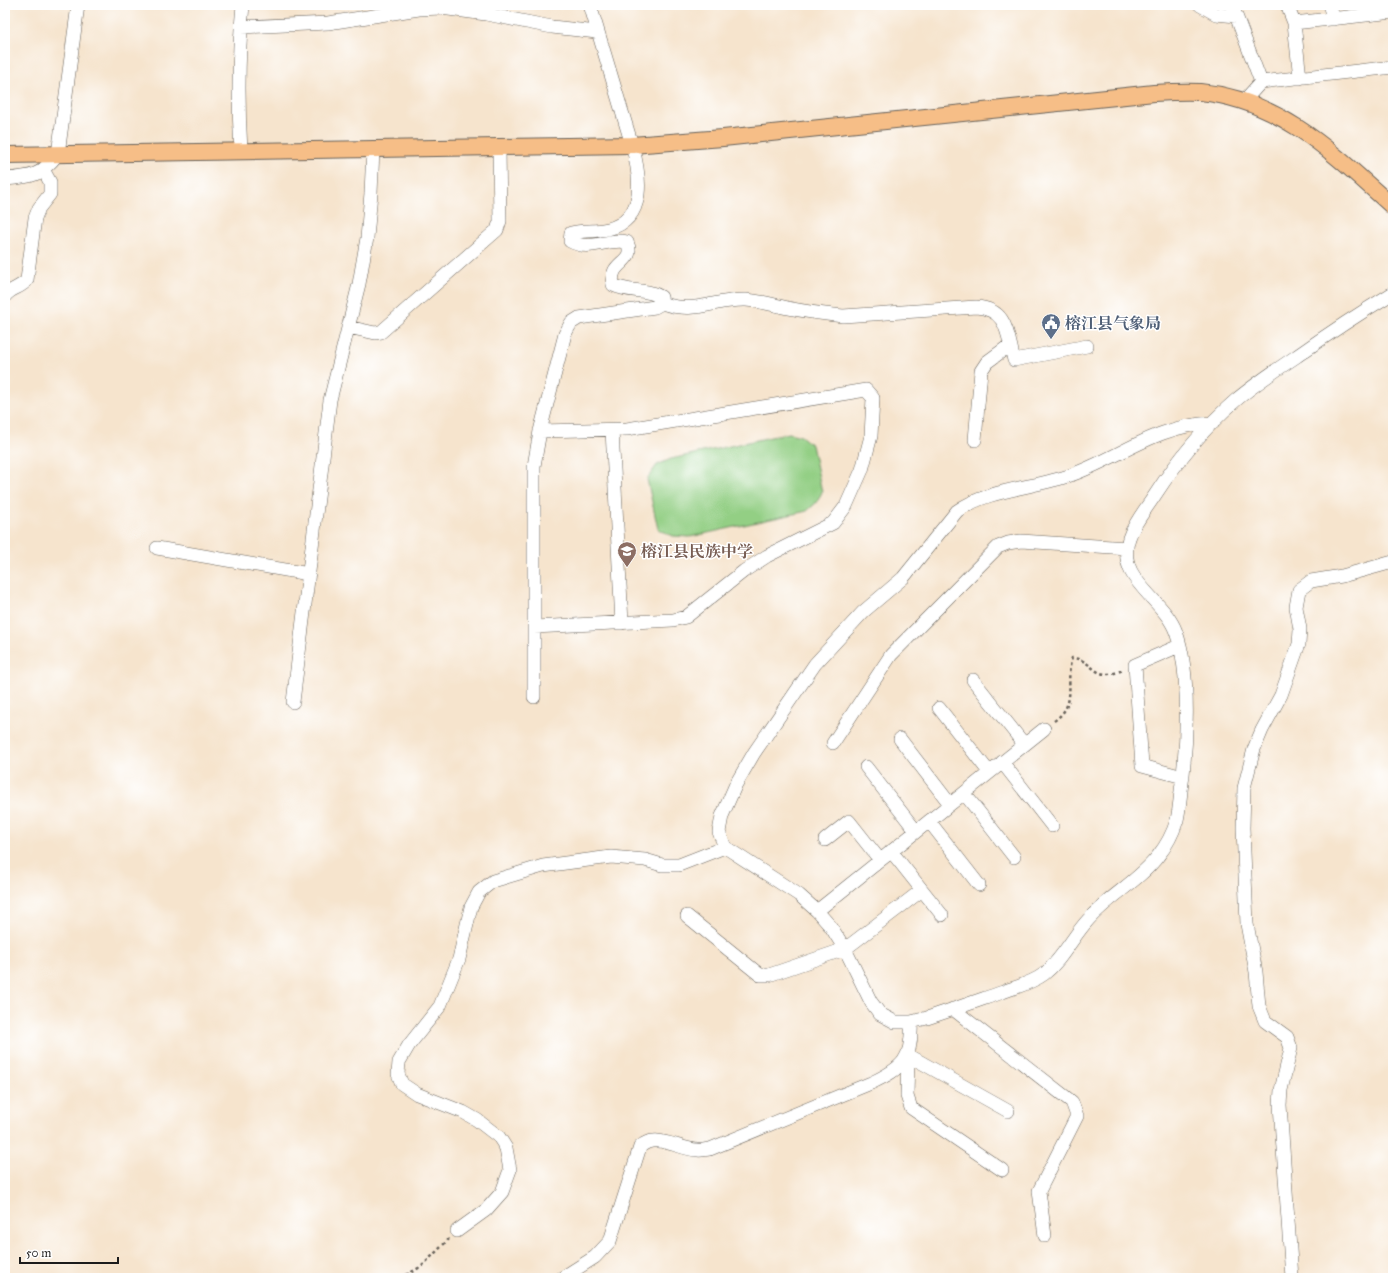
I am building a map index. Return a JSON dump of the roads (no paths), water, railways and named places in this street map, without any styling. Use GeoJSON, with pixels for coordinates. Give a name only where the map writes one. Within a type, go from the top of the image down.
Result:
{"type":"FeatureCollection","features":[{"type":"Feature","properties":{"kind":"main road"},"geometry":{"type":"LineString","coordinates":[[5,155],[632,145],[723,138],[1154,93],[1200,92],[1244,101],[1267,110],[1308,133],[1327,147],[1393,207]]}},
{"type":"Feature","properties":{"kind":"street"},"geometry":{"type":"LineString","coordinates":[[5,179],[24,178],[44,171],[58,154],[78,5]]}},
{"type":"Feature","properties":{"kind":"street"},"geometry":{"type":"LineString","coordinates":[[241,152],[238,94],[243,5]]}},
{"type":"Feature","properties":{"kind":"street"},"geometry":{"type":"LineString","coordinates":[[590,5],[632,145],[637,166],[639,186],[636,206],[626,220],[610,229],[595,232],[580,231],[571,234],[570,241],[578,245],[593,246],[619,240],[627,242],[630,249],[628,256],[614,269],[612,277],[613,286],[622,290],[654,292],[661,297],[662,303]]}},
{"type":"Feature","properties":{"kind":"street"},"geometry":{"type":"LineString","coordinates":[[1200,5],[1216,14],[1234,11],[1261,82]]}},
{"type":"Feature","properties":{"kind":"street"},"geometry":{"type":"LineString","coordinates":[[1287,5],[1294,23],[1300,78]]}},
{"type":"Feature","properties":{"kind":"street"},"geometry":{"type":"LineString","coordinates":[[1329,5],[1334,19]]}},
{"type":"Feature","properties":{"kind":"street"},"geometry":{"type":"LineString","coordinates":[[241,27],[328,23],[419,9],[441,8],[463,10],[552,27],[597,32]]}},
{"type":"Feature","properties":{"kind":"street"},"geometry":{"type":"LineString","coordinates":[[1294,23],[1334,19],[1372,10],[1393,12]]}},
{"type":"Feature","properties":{"kind":"street"},"geometry":{"type":"LineString","coordinates":[[1244,101],[1261,82],[1393,67]]}},
{"type":"Feature","properties":{"kind":"street"},"geometry":{"type":"LineString","coordinates":[[348,327],[375,333],[381,332],[497,230],[500,221],[499,148]]}},
{"type":"Feature","properties":{"kind":"street"},"geometry":{"type":"LineString","coordinates":[[293,702],[330,400],[359,284],[367,238],[373,150]]}},
{"type":"Feature","properties":{"kind":"street"},"geometry":{"type":"LineString","coordinates":[[5,296],[7,293],[22,286],[27,280],[35,218],[39,208],[50,194],[50,182],[44,171]]}},
{"type":"Feature","properties":{"kind":"street"},"geometry":{"type":"LineString","coordinates":[[1213,423],[1183,426],[1153,436],[1070,475],[982,498],[965,505],[957,511],[904,578],[864,612],[838,638],[794,693],[754,753],[736,784],[722,816],[719,832],[725,847],[799,895],[817,910],[832,927],[845,949],[870,1002],[880,1014],[894,1022],[911,1022],[953,1009],[1027,983],[1044,974],[1087,920],[1105,901],[1143,872],[1157,857],[1169,840],[1177,819],[1183,777],[1185,694],[1179,646],[1175,630],[1164,611],[1137,582],[1129,570],[1126,556],[1129,539],[1135,525],[1162,484],[1213,423],[1236,400],[1258,382],[1357,315],[1393,293]]}},
{"type":"Feature","properties":{"kind":"street"},"geometry":{"type":"LineString","coordinates":[[534,698],[534,466],[540,431],[565,334],[570,323],[579,318],[655,307],[662,303],[673,307],[688,308],[750,300],[824,314],[843,316],[976,307],[988,308],[998,314],[1004,325],[1014,360],[1087,346]]}},
{"type":"Feature","properties":{"kind":"street"},"geometry":{"type":"LineString","coordinates":[[975,440],[980,371],[987,362],[1010,345]]}},
{"type":"Feature","properties":{"kind":"street"},"geometry":{"type":"LineString","coordinates":[[534,627],[673,620],[686,617],[744,570],[767,556],[833,523],[846,506],[862,470],[870,436],[873,398],[866,390],[627,429],[540,431]]}},
{"type":"Feature","properties":{"kind":"street"},"geometry":{"type":"LineString","coordinates":[[612,430],[622,623]]}},
{"type":"Feature","properties":{"kind":"street"},"geometry":{"type":"LineString","coordinates":[[833,743],[892,655],[998,547],[1008,543],[1021,541],[1127,548]]}},
{"type":"Feature","properties":{"kind":"street"},"geometry":{"type":"LineString","coordinates":[[157,548],[309,574]]}},
{"type":"Feature","properties":{"kind":"street"},"geometry":{"type":"LineString","coordinates":[[1292,1278],[1280,1105],[1281,1090],[1291,1048],[1287,1037],[1265,1021],[1259,1006],[1256,972],[1247,924],[1243,828],[1244,788],[1254,749],[1262,730],[1281,695],[1299,644],[1300,629],[1296,607],[1299,590],[1312,581],[1342,576],[1393,562]]}},
{"type":"Feature","properties":{"kind":"street"},"geometry":{"type":"LineString","coordinates":[[1179,646],[1135,665],[1142,766],[1183,777]]}},
{"type":"Feature","properties":{"kind":"street"},"geometry":{"type":"LineString","coordinates":[[973,680],[1024,744]]}},
{"type":"Feature","properties":{"kind":"street"},"geometry":{"type":"LineString","coordinates":[[938,708],[989,772]]}},
{"type":"Feature","properties":{"kind":"street"},"geometry":{"type":"LineString","coordinates":[[817,910],[1044,729]]}},
{"type":"Feature","properties":{"kind":"street"},"geometry":{"type":"LineString","coordinates":[[900,739],[950,804]]}},
{"type":"Feature","properties":{"kind":"street"},"geometry":{"type":"LineString","coordinates":[[1002,762],[1052,826]]}},
{"type":"Feature","properties":{"kind":"street"},"geometry":{"type":"LineString","coordinates":[[866,767],[916,831]]}},
{"type":"Feature","properties":{"kind":"street"},"geometry":{"type":"LineString","coordinates":[[964,793],[1014,857]]}},
{"type":"Feature","properties":{"kind":"street"},"geometry":{"type":"LineString","coordinates":[[825,840],[849,821],[880,860]]}},
{"type":"Feature","properties":{"kind":"street"},"geometry":{"type":"LineString","coordinates":[[929,821],[979,885]]}},
{"type":"Feature","properties":{"kind":"street"},"geometry":{"type":"LineString","coordinates":[[457,1231],[486,1210],[502,1192],[510,1170],[506,1148],[499,1138],[477,1120],[405,1086],[402,1084],[398,1074],[399,1062],[409,1045],[440,1006],[459,959],[471,907],[479,892],[493,881],[543,866],[611,857],[645,860],[662,865],[678,865],[725,847]]}},
{"type":"Feature","properties":{"kind":"street"},"geometry":{"type":"LineString","coordinates":[[891,851],[942,915]]}},
{"type":"Feature","properties":{"kind":"street"},"geometry":{"type":"LineString","coordinates":[[688,916],[760,975],[769,976],[845,949],[922,890]]}},
{"type":"Feature","properties":{"kind":"street"},"geometry":{"type":"LineString","coordinates":[[953,1009],[1072,1102],[1077,1116],[1039,1191],[1045,1236]]}},
{"type":"Feature","properties":{"kind":"street"},"geometry":{"type":"LineString","coordinates":[[911,1022],[912,1034],[908,1055],[907,1096],[911,1108],[1002,1170]]}},
{"type":"Feature","properties":{"kind":"street"},"geometry":{"type":"LineString","coordinates":[[908,1055],[1008,1111]]}},
{"type":"Feature","properties":{"kind":"street"},"geometry":{"type":"LineString","coordinates":[[562,1278],[595,1257],[610,1241],[640,1147],[646,1141],[655,1140],[698,1150],[710,1149],[872,1083],[896,1070],[904,1063],[908,1055]]}},
{"type":"Feature","properties":{"kind":"place","name":"榕江县气象局"},"geometry":{"type":"Point","coordinates":[1051,340]}},
{"type":"Feature","properties":{"kind":"place","name":"榕江县民族中学"},"geometry":{"type":"Point","coordinates":[627,568]}}]}
